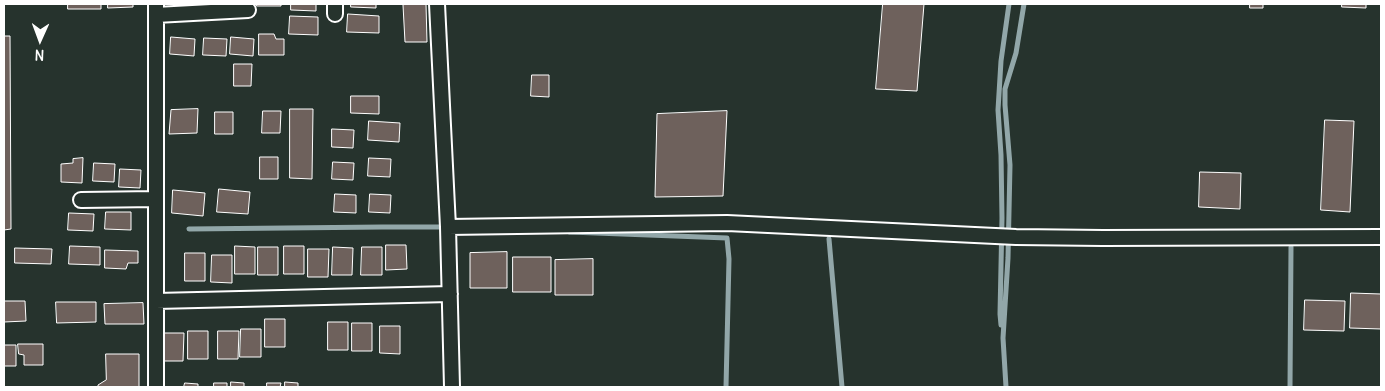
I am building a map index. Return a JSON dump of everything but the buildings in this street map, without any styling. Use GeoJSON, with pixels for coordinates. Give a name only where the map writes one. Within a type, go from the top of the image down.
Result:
{"type":"FeatureCollection","features":[{"type":"Feature","properties":{"kind":"street"},"geometry":{"type":"LineString","coordinates":[[437,4],[448,227],[452,387]]}},
{"type":"Feature","properties":{"kind":"street"},"geometry":{"type":"LineString","coordinates":[[156,387],[156,9],[248,10]]}},
{"type":"Feature","properties":{"kind":"street"},"geometry":{"type":"LineString","coordinates":[[82,200],[156,199]]}},
{"type":"Feature","properties":{"kind":"street"},"geometry":{"type":"LineString","coordinates":[[448,227],[727,223],[1016,237],[1381,237]]}},
{"type":"Feature","properties":{"kind":"street"},"geometry":{"type":"LineString","coordinates":[[156,301],[450,294]]}},
{"type":"Feature","properties":{"kind":"waterway"},"geometry":{"type":"LineString","coordinates":[[1001,325],[1002,218],[998,110],[1001,61],[1009,4]]}},
{"type":"Feature","properties":{"kind":"waterway"},"geometry":{"type":"LineString","coordinates":[[1006,387],[1003,338],[1008,258],[1010,165],[1005,89],[1016,53],[1024,4]]}},
{"type":"Feature","properties":{"kind":"waterway"},"geometry":{"type":"LineString","coordinates":[[189,229],[446,227]]}},
{"type":"Feature","properties":{"kind":"waterway"},"geometry":{"type":"LineString","coordinates":[[570,232],[727,238],[729,259],[726,387]]}},
{"type":"Feature","properties":{"kind":"waterway"},"geometry":{"type":"LineString","coordinates":[[829,239],[842,387]]}},
{"type":"Feature","properties":{"kind":"waterway"},"geometry":{"type":"LineString","coordinates":[[1290,387],[1291,247]]}}]}
